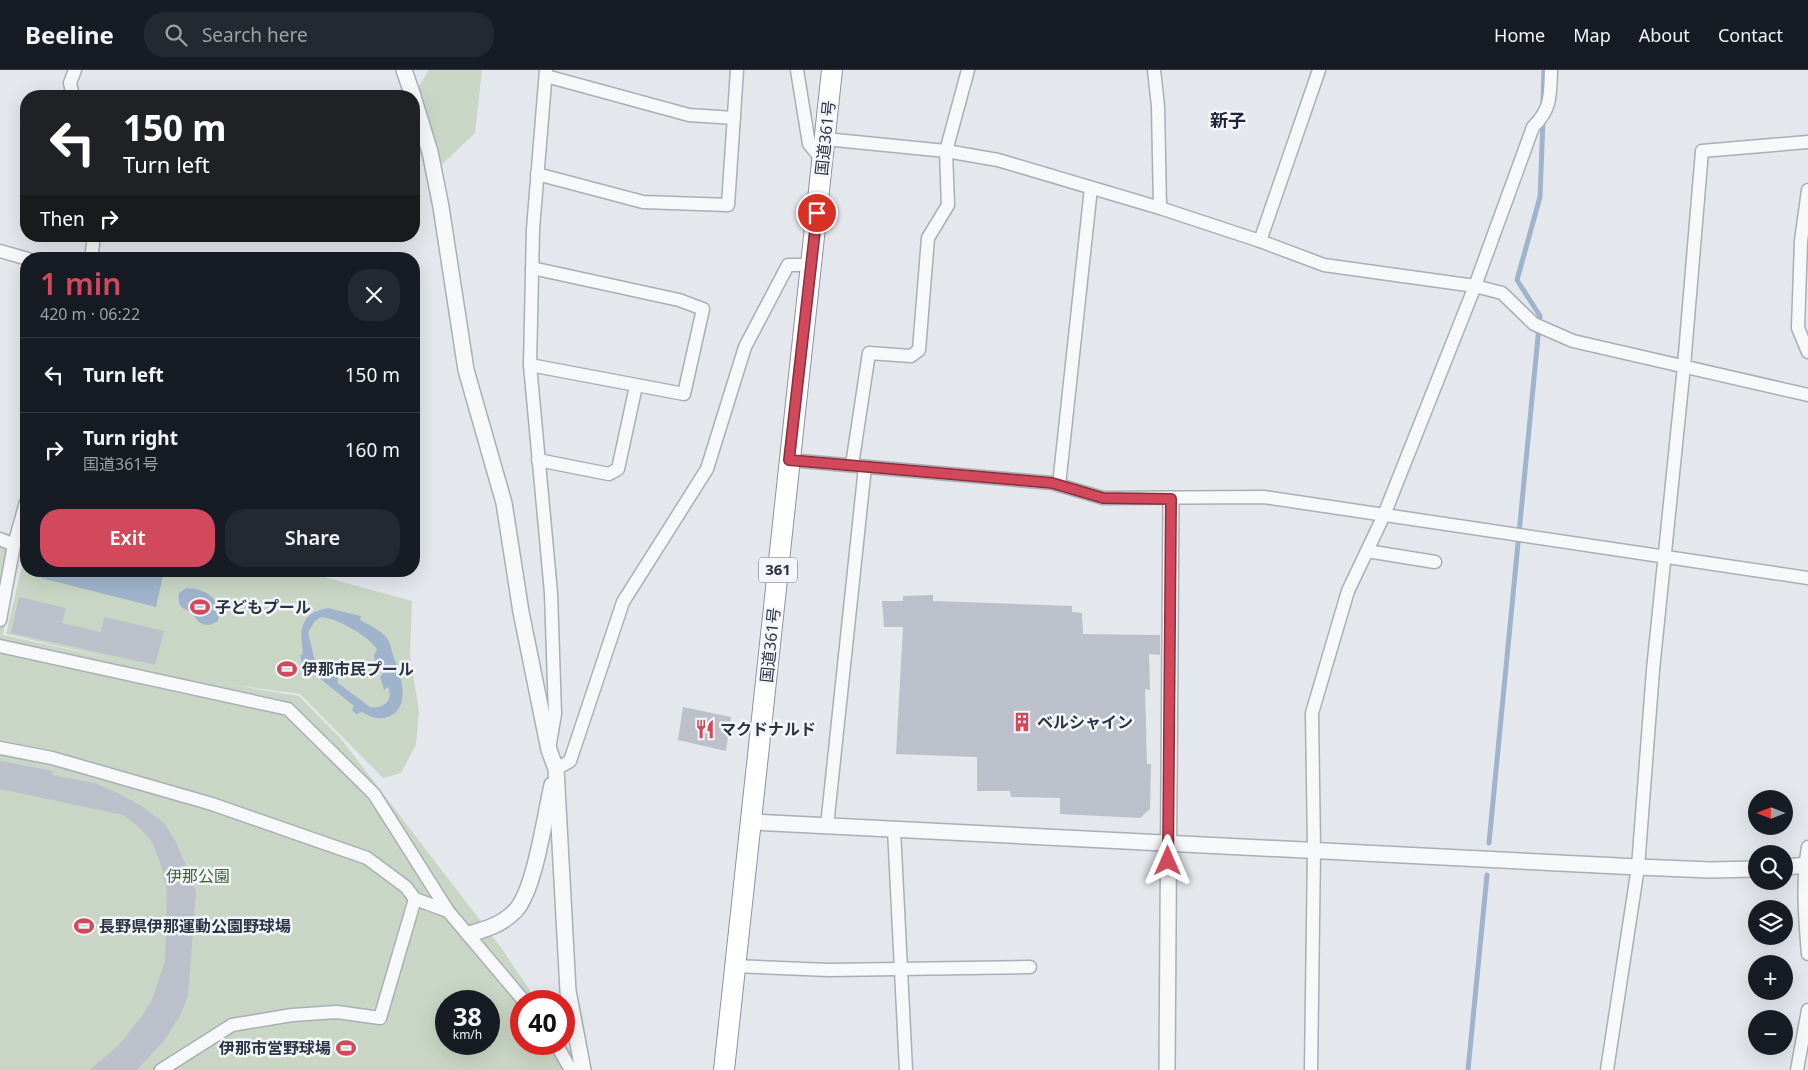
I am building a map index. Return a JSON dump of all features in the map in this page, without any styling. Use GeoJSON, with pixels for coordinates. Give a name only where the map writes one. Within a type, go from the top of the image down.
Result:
{"type":"FeatureCollection","features":[{"type":"Feature","properties":{"kind":"highway","name":"国道361号"},"geometry":{"type":"LineString","coordinates":[[724,1070],[832,70]]}},
{"type":"Feature","properties":{"kind":"street"},"geometry":{"type":"LineString","coordinates":[[72,90],[70,83],[75,70]]}},
{"type":"Feature","properties":{"kind":"street"},"geometry":{"type":"LineString","coordinates":[[404,70],[410,90]]}},
{"type":"Feature","properties":{"kind":"street"},"geometry":{"type":"LineString","coordinates":[[537,174],[643,202],[728,204],[737,70]]}},
{"type":"Feature","properties":{"kind":"street"},"geometry":{"type":"LineString","coordinates":[[797,70],[809,144],[823,161]]}},
{"type":"Feature","properties":{"kind":"street"},"geometry":{"type":"LineString","coordinates":[[827,826],[869,353],[911,356],[919,350],[928,238],[948,205],[946,151],[968,70]]}},
{"type":"Feature","properties":{"kind":"street"},"geometry":{"type":"LineString","coordinates":[[1154,70],[1158,106],[1160,208]]}},
{"type":"Feature","properties":{"kind":"street"},"geometry":{"type":"LineString","coordinates":[[1260,241],[1319,70]]}},
{"type":"Feature","properties":{"kind":"street"},"geometry":{"type":"LineString","coordinates":[[1311,1070],[1314,850],[1312,713],[1348,591],[1384,515],[1474,286],[1533,127],[1541,119],[1549,104],[1552,70]]}},
{"type":"Feature","properties":{"kind":"street"},"geometry":{"type":"LineString","coordinates":[[549,750],[555,714],[551,593],[530,365],[532,268],[537,174],[546,73],[689,115],[734,118]]}},
{"type":"Feature","properties":{"kind":"street"},"geometry":{"type":"LineString","coordinates":[[420,120],[430,152],[441,207],[466,370],[504,503],[521,612],[549,750],[556,769],[568,991],[583,1070]]}},
{"type":"Feature","properties":{"kind":"street"},"geometry":{"type":"LineString","coordinates":[[825,139],[946,151],[998,160],[1160,208],[1260,241],[1324,265],[1474,286],[1502,293],[1537,325],[1573,341],[1808,395]]}},
{"type":"Feature","properties":{"kind":"street"},"geometry":{"type":"LineString","coordinates":[[1607,1070],[1638,867],[1664,556],[1684,366],[1702,151],[1808,142]]}},
{"type":"Feature","properties":{"kind":"street"},"geometry":{"type":"LineString","coordinates":[[1059,485],[1091,188]]}},
{"type":"Feature","properties":{"kind":"street"},"geometry":{"type":"LineString","coordinates":[[1808,190],[1801,241],[1798,328],[1808,352]]}},
{"type":"Feature","properties":{"kind":"street"},"geometry":{"type":"LineString","coordinates":[[0,251],[20,257]]}},
{"type":"Feature","properties":{"kind":"street"},"geometry":{"type":"LineString","coordinates":[[469,934],[495,926],[502,921],[516,909],[528,886],[556,769],[570,762],[623,602],[707,469],[745,347],[788,266],[811,265]]}},
{"type":"Feature","properties":{"kind":"street"},"geometry":{"type":"LineString","coordinates":[[530,365],[684,394],[703,309],[679,300],[532,268]]}},
{"type":"Feature","properties":{"kind":"street"},"geometry":{"type":"LineString","coordinates":[[538,460],[609,474],[618,469],[636,386]]}},
{"type":"Feature","properties":{"kind":"street"},"geometry":{"type":"LineString","coordinates":[[789,460],[1059,485],[1103,498],[1264,497],[1808,578]]}},
{"type":"Feature","properties":{"kind":"street"},"geometry":{"type":"LineString","coordinates":[[1166,1070],[1171,499]]}},
{"type":"Feature","properties":{"kind":"street"},"geometry":{"type":"LineString","coordinates":[[0,620],[14,545],[20,524]]}},
{"type":"Feature","properties":{"kind":"street"},"geometry":{"type":"LineString","coordinates":[[0,539],[14,545]]}},
{"type":"Feature","properties":{"kind":"street"},"geometry":{"type":"LineString","coordinates":[[1367,551],[1435,562]]}},
{"type":"Feature","properties":{"kind":"street"},"geometry":{"type":"LineString","coordinates":[[0,646],[288,709],[374,794],[448,911],[515,990]]}},
{"type":"Feature","properties":{"kind":"street"},"geometry":{"type":"LineString","coordinates":[[0,748],[52,758],[212,804],[367,858],[406,887],[415,899],[448,911]]}},
{"type":"Feature","properties":{"kind":"street"},"geometry":{"type":"LineString","coordinates":[[752,822],[1638,867],[1710,870],[1748,869]]}},
{"type":"Feature","properties":{"kind":"street"},"geometry":{"type":"LineString","coordinates":[[894,829],[906,1070]]}},
{"type":"Feature","properties":{"kind":"street"},"geometry":{"type":"LineString","coordinates":[[1808,847],[1805,917],[1808,954]]}},
{"type":"Feature","properties":{"kind":"street"},"geometry":{"type":"LineString","coordinates":[[1793,866],[1806,865]]}},
{"type":"Feature","properties":{"kind":"street"},"geometry":{"type":"LineString","coordinates":[[161,1070],[232,1025],[292,1015],[336,1012],[380,1018],[415,899]]}},
{"type":"Feature","properties":{"kind":"street"},"geometry":{"type":"LineString","coordinates":[[734,966],[830,970],[1030,967]]}},
{"type":"Feature","properties":{"kind":"street"},"geometry":{"type":"LineString","coordinates":[[1797,1070],[1808,1010]]}},
{"type":"Feature","properties":{"kind":"street"},"geometry":{"type":"LineString","coordinates":[[562,1055],[571,1070]]}},
{"type":"Feature","properties":{"kind":"green space"},"geometry":{"type":"Polygon","coordinates":[[[429,70],[482,70],[475,133],[433,173],[420,155],[420,90],[417,90],[429,70]]]}},
{"type":"Feature","properties":{"kind":"green space","name":"伊那公園"},"geometry":{"type":"Polygon","coordinates":[[[0,541],[20,548],[3,635],[136,664],[6,634],[20,574],[20,577],[324,577],[412,601],[410,656],[419,711],[416,745],[401,773],[383,778],[300,694],[227,684],[299,696],[342,740],[502,949],[530,990],[510,990],[510,1055],[573,1055],[583,1070],[0,1070],[0,541]]]}},
{"type":"Feature","properties":{"kind":"water"},"geometry":{"type":"Polygon","coordinates":[[[41,577],[163,577],[156,607],[41,577]]]}},
{"type":"Feature","properties":{"kind":"water","name":"子どもプール"},"geometry":{"type":"Polygon","coordinates":[[[186,588],[203,591],[214,600],[221,609],[218,621],[209,625],[202,624],[192,612],[181,606],[179,593],[186,588]]]}},
{"type":"Feature","properties":{"kind":"water"},"geometry":{"type":"Polygon","coordinates":[[[328,608],[361,616],[360,620],[377,629],[387,639],[401,680],[402,698],[396,712],[388,717],[381,718],[371,717],[362,712],[356,714],[352,710],[354,706],[302,664],[300,655],[303,654],[302,630],[307,618],[318,610],[328,608]],[[321,617],[315,621],[308,632],[316,666],[330,677],[332,673],[338,677],[338,683],[370,707],[380,707],[389,700],[390,692],[388,687],[384,690],[380,677],[384,672],[379,659],[375,662],[374,655],[377,650],[360,634],[343,624],[321,617]]]}},
{"type":"Feature","properties":{"kind":"building","name":"ベルシャイン"},"geometry":{"type":"Polygon","coordinates":[[[933,595],[933,601],[1072,606],[1072,612],[1082,613],[1083,634],[1160,635],[1160,655],[1149,654],[1150,690],[1145,689],[1147,764],[1151,764],[1150,809],[1140,818],[1060,814],[1060,798],[1011,797],[1010,791],[977,791],[977,757],[896,754],[903,627],[884,627],[882,601],[903,601],[903,596],[933,595]]]}},
{"type":"Feature","properties":{"kind":"building"},"geometry":{"type":"Polygon","coordinates":[[[19,597],[66,608],[62,623],[101,632],[104,617],[164,631],[155,665],[11,633],[19,597]]]}},
{"type":"Feature","properties":{"kind":"building","name":"マクドナルド"},"geometry":{"type":"Polygon","coordinates":[[[683,707],[731,717],[726,751],[678,740],[683,707]]]}},
{"type":"Feature","properties":{"kind":"building"},"geometry":{"type":"Polygon","coordinates":[[[0,761],[53,771],[52,775],[95,783],[120,794],[143,807],[164,823],[177,844],[196,891],[188,996],[180,1016],[162,1043],[137,1070],[89,1070],[118,1046],[142,1016],[152,1000],[165,961],[167,890],[161,865],[152,842],[139,827],[123,815],[0,789],[0,761]]]}},
{"type":"Feature","properties":{"kind":"waterway"},"geometry":{"type":"LineString","coordinates":[[1543,102],[1544,70]]}},
{"type":"Feature","properties":{"kind":"waterway"},"geometry":{"type":"LineString","coordinates":[[1489,843],[1540,316],[1517,280],[1540,197],[1543,120]]}},
{"type":"Feature","properties":{"kind":"waterway"},"geometry":{"type":"LineString","coordinates":[[1468,1070],[1487,875]]}},
{"type":"Feature","properties":{"kind":"place","name":"子どもプール"},"geometry":{"type":"Point","coordinates":[200,607]}},
{"type":"Feature","properties":{"kind":"place","name":"伊那市民プール"},"geometry":{"type":"Point","coordinates":[287,669]}},
{"type":"Feature","properties":{"kind":"place","name":"ベルシャイン"},"geometry":{"type":"Point","coordinates":[1022,722]}},
{"type":"Feature","properties":{"kind":"place","name":"マクドナルド"},"geometry":{"type":"Point","coordinates":[705,729]}},
{"type":"Feature","properties":{"kind":"place","name":"長野県伊那運動公園野球場"},"geometry":{"type":"Point","coordinates":[84,926]}},
{"type":"Feature","properties":{"kind":"place","name":"伊那市営野球場"},"geometry":{"type":"Point","coordinates":[346,1048]}},
{"type":"Feature","properties":{"kind":"district","name":"新子"},"geometry":{"type":"Point","coordinates":[1228,121]}},
{"type":"Feature","properties":{"kind":"route"},"geometry":{"type":"LineString","coordinates":[[817,213],[789,460],[1052,483],[1103,498],[1171,499],[1168,861]]}}]}
